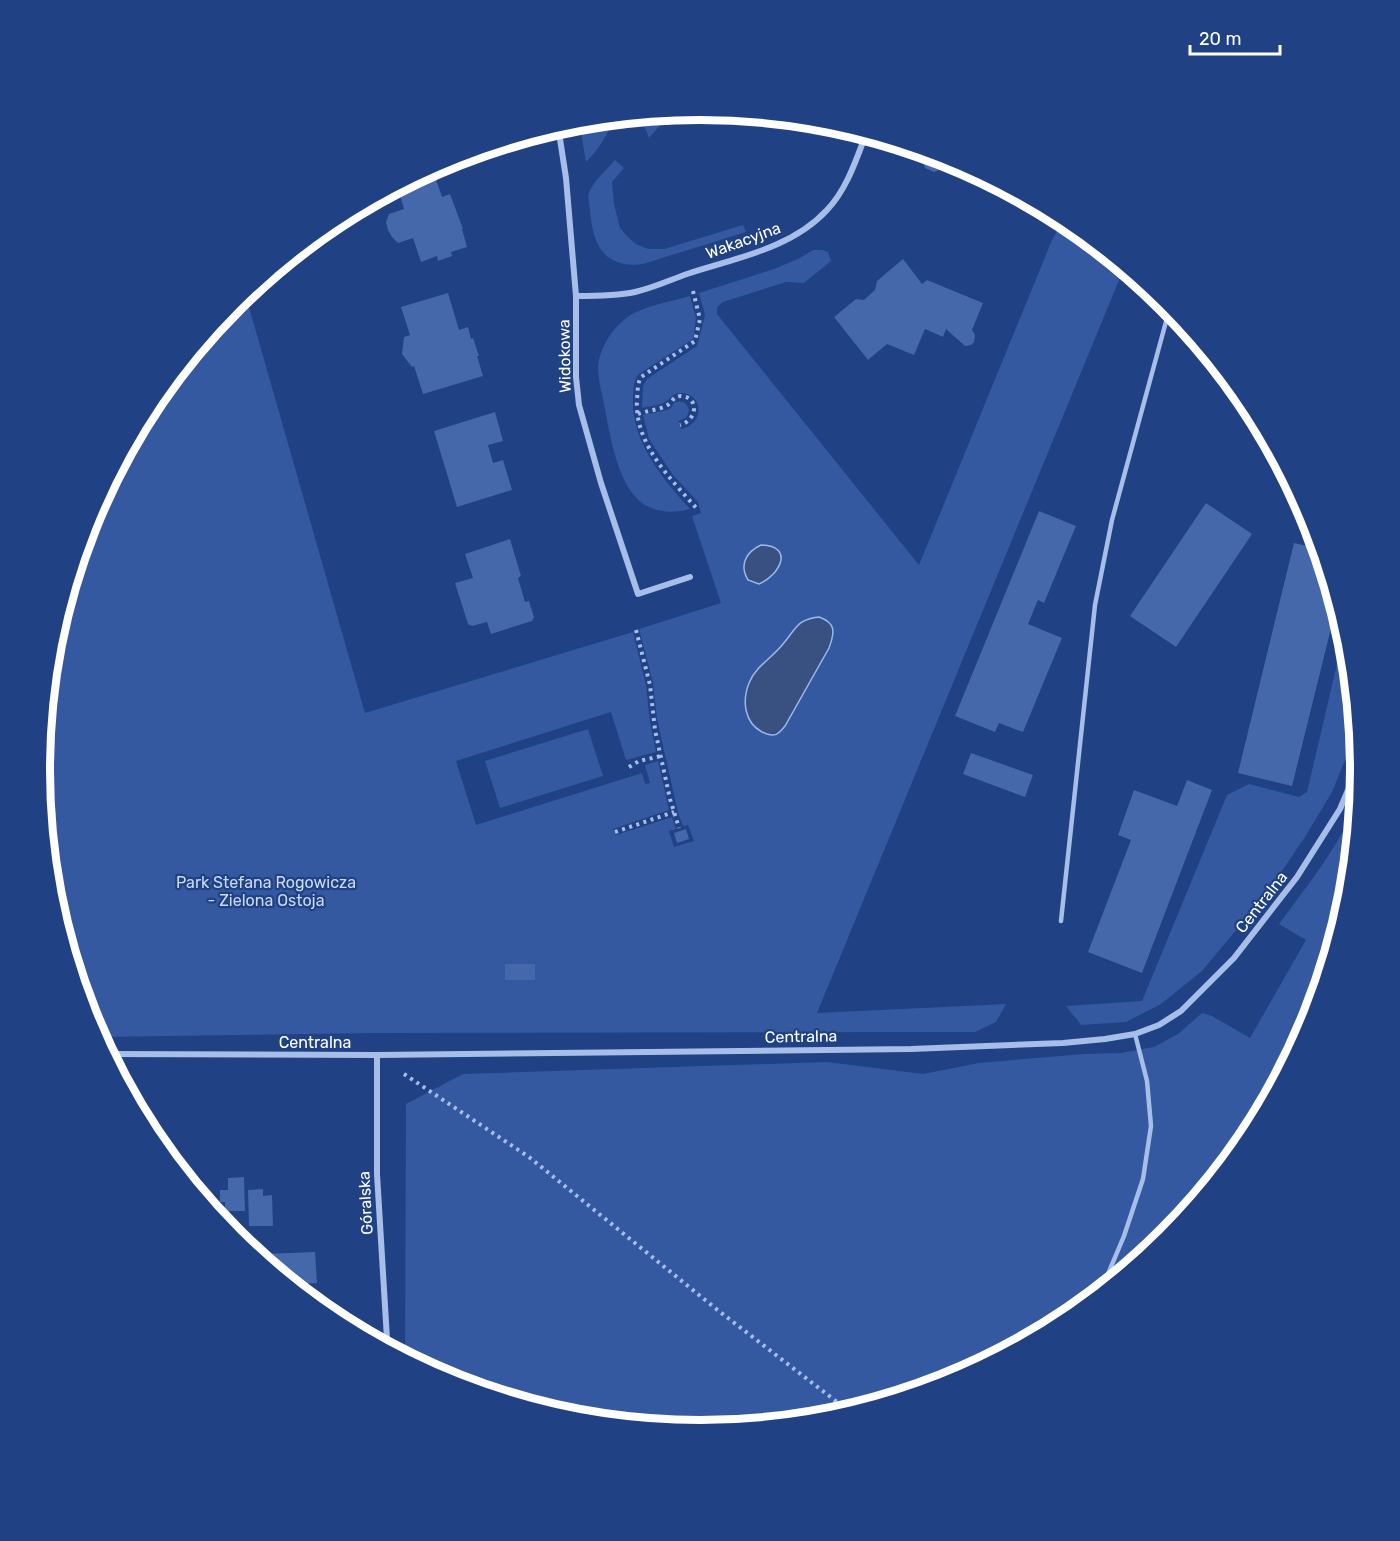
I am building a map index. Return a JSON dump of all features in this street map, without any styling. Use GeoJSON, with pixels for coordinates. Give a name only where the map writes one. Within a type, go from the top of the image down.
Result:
{"type":"FeatureCollection","features":[{"type":"Feature","properties":{"kind":"street","name":"Widokowa"},"geometry":{"type":"LineString","coordinates":[[559,135],[576,296],[576,377],[579,405],[601,483],[638,594],[690,577]]}},
{"type":"Feature","properties":{"kind":"street","name":"Wakacyjna"},"geometry":{"type":"LineString","coordinates":[[576,296],[604,296],[636,291],[780,244],[814,221],[837,198],[849,177],[863,141]]}},
{"type":"Feature","properties":{"kind":"street","name":"Centralna"},"geometry":{"type":"LineString","coordinates":[[115,1054],[377,1055],[911,1048],[1064,1043],[1134,1034],[1159,1025],[1181,1011],[1234,958],[1297,877],[1340,809],[1350,786]]}},
{"type":"Feature","properties":{"kind":"street","name":"Góralska"},"geometry":{"type":"LineString","coordinates":[[377,1055],[377,1174],[387,1340]]}},
{"type":"Feature","properties":{"kind":"lane"},"geometry":{"type":"LineString","coordinates":[[1061,921],[1095,605],[1112,519],[1167,318]]}},
{"type":"Feature","properties":{"kind":"lane"},"geometry":{"type":"LineString","coordinates":[[1106,1279],[1124,1236],[1143,1179],[1151,1126],[1147,1081],[1134,1034]]}},
{"type":"Feature","properties":{"kind":"path"},"geometry":{"type":"LineString","coordinates":[[693,290],[700,319],[695,341],[641,377],[638,385],[638,414],[646,443],[672,481],[698,510]]}},
{"type":"Feature","properties":{"kind":"path"},"geometry":{"type":"LineString","coordinates":[[638,414],[667,406],[674,398],[684,397],[693,404],[694,412],[689,421],[680,425]]}},
{"type":"Feature","properties":{"kind":"path"},"geometry":{"type":"LineString","coordinates":[[636,630],[650,685],[655,730],[679,828]]}},
{"type":"Feature","properties":{"kind":"path"},"geometry":{"type":"LineString","coordinates":[[629,767],[639,761],[661,756]]}},
{"type":"Feature","properties":{"kind":"path"},"geometry":{"type":"LineString","coordinates":[[615,832],[674,812]]}},
{"type":"Feature","properties":{"kind":"path"},"geometry":{"type":"LineString","coordinates":[[377,1055],[529,1157],[715,1308],[842,1405]]}},
{"type":"Feature","properties":{"kind":"green space"},"geometry":{"type":"Polygon","coordinates":[[[664,121],[649,138],[644,123],[664,121]]]}},
{"type":"Feature","properties":{"kind":"green space"},"geometry":{"type":"Polygon","coordinates":[[[609,127],[602,142],[586,162],[581,131],[609,127]]]}},
{"type":"Feature","properties":{"kind":"green space"},"geometry":{"type":"Polygon","coordinates":[[[615,160],[624,168],[612,182],[620,228],[636,244],[648,249],[664,249],[743,225],[746,232],[643,264],[619,263],[603,252],[598,244],[594,234],[588,197],[593,185],[615,160]]]}},
{"type":"Feature","properties":{"kind":"green space","name":"Park Stefana Rogowicza - Zielona Ostoja"},"geometry":{"type":"Polygon","coordinates":[[[1059,228],[1121,275],[817,1013],[1006,1004],[996,1022],[975,1032],[375,1033],[107,1037],[84,980],[72,939],[55,855],[51,813],[51,728],[62,644],[84,561],[99,522],[137,445],[159,409],[184,375],[211,342],[248,303],[365,713],[633,632],[646,685],[656,752],[626,760],[611,712],[456,761],[476,825],[642,773],[645,784],[650,783],[645,765],[658,761],[669,810],[613,829],[616,835],[672,817],[676,829],[669,831],[674,847],[694,841],[688,825],[683,826],[678,813],[657,719],[653,683],[639,629],[721,603],[692,516],[701,513],[698,502],[673,475],[649,439],[643,415],[667,410],[675,402],[683,402],[688,406],[689,411],[686,418],[678,421],[681,429],[695,421],[698,415],[697,403],[688,394],[680,393],[663,403],[642,408],[643,386],[647,379],[697,346],[705,315],[699,293],[774,269],[813,250],[828,252],[831,261],[804,283],[786,282],[723,302],[717,307],[717,314],[919,565],[1059,228]]]}},
{"type":"Feature","properties":{"kind":"green space"},"geometry":{"type":"Polygon","coordinates":[[[690,296],[696,318],[693,339],[639,374],[634,386],[633,412],[642,443],[659,471],[690,509],[673,512],[661,511],[650,508],[635,497],[621,473],[599,381],[599,359],[605,343],[627,317],[647,308],[690,296]]]}},
{"type":"Feature","properties":{"kind":"green space"},"geometry":{"type":"Polygon","coordinates":[[[1340,653],[1345,686],[1350,749],[1332,792],[1267,893],[1202,971],[1161,1004],[1126,1022],[1081,1025],[1066,1006],[1142,1001],[1227,795],[1249,784],[1299,797],[1307,792],[1340,653]]]}},
{"type":"Feature","properties":{"kind":"green space"},"geometry":{"type":"Polygon","coordinates":[[[588,729],[603,776],[500,808],[485,761],[588,729]]]}},
{"type":"Feature","properties":{"kind":"green space"},"geometry":{"type":"Polygon","coordinates":[[[1348,822],[1338,897],[1316,980],[1283,1058],[1241,1132],[1189,1199],[1129,1260],[1061,1311],[988,1354],[909,1386],[827,1409],[743,1420],[700,1421],[657,1420],[573,1409],[491,1386],[405,1350],[406,1104],[463,1074],[827,1062],[923,1074],[979,1063],[1121,1053],[1154,1047],[1178,1034],[1202,1013],[1212,1016],[1250,1038],[1306,940],[1279,924],[1332,850],[1348,822]]]}},
{"type":"Feature","properties":{"kind":"shaded area"},"geometry":{"type":"Polygon","coordinates":[[[761,545],[778,550],[781,562],[767,580],[759,584],[748,580],[744,564],[751,551],[761,545]]]}},
{"type":"Feature","properties":{"kind":"shaded area"},"geometry":{"type":"Polygon","coordinates":[[[819,617],[829,622],[833,629],[829,648],[785,726],[775,735],[762,732],[751,723],[746,710],[749,683],[760,667],[779,649],[801,622],[819,617]]]}},
{"type":"Feature","properties":{"kind":"building"},"geometry":{"type":"Polygon","coordinates":[[[923,160],[943,168],[934,172],[925,168],[923,160]]]}},
{"type":"Feature","properties":{"kind":"building"},"geometry":{"type":"Polygon","coordinates":[[[435,177],[442,197],[450,194],[467,247],[451,252],[452,256],[438,261],[437,256],[421,262],[413,238],[398,243],[388,230],[386,222],[389,214],[404,209],[400,194],[435,177]]]}},
{"type":"Feature","properties":{"kind":"building"},"geometry":{"type":"Polygon","coordinates":[[[966,178],[979,183],[978,185],[965,180],[966,178]]]}},
{"type":"Feature","properties":{"kind":"building"},"geometry":{"type":"Polygon","coordinates":[[[903,259],[922,284],[927,280],[983,303],[972,330],[975,335],[971,345],[965,346],[946,329],[943,337],[925,329],[914,355],[887,344],[868,360],[834,317],[856,299],[864,300],[875,290],[877,281],[903,259]]]}},
{"type":"Feature","properties":{"kind":"building"},"geometry":{"type":"Polygon","coordinates":[[[448,293],[459,330],[468,327],[471,339],[473,338],[483,376],[423,394],[414,366],[412,367],[402,354],[404,337],[410,335],[401,307],[448,293]]]}},
{"type":"Feature","properties":{"kind":"building"},"geometry":{"type":"Polygon","coordinates":[[[495,412],[503,441],[488,445],[493,463],[503,460],[512,490],[457,507],[434,431],[495,412]]]}},
{"type":"Feature","properties":{"kind":"building"},"geometry":{"type":"Polygon","coordinates":[[[1206,503],[1252,534],[1176,647],[1130,616],[1206,503]]]}},
{"type":"Feature","properties":{"kind":"building"},"geometry":{"type":"Polygon","coordinates":[[[1039,511],[1076,526],[1044,603],[1038,600],[1028,624],[1062,638],[1023,732],[999,723],[995,732],[955,716],[1039,511]]]}},
{"type":"Feature","properties":{"kind":"building"},"geometry":{"type":"Polygon","coordinates":[[[510,539],[521,576],[518,578],[525,602],[529,601],[534,617],[532,621],[491,634],[487,622],[472,626],[468,624],[455,583],[473,578],[465,554],[510,539]]]}},
{"type":"Feature","properties":{"kind":"building"},"geometry":{"type":"Polygon","coordinates":[[[1294,543],[1311,547],[1333,622],[1292,786],[1238,773],[1294,543]]]}},
{"type":"Feature","properties":{"kind":"building"},"geometry":{"type":"Polygon","coordinates":[[[971,753],[1033,775],[1025,797],[963,774],[971,753]]]}},
{"type":"Feature","properties":{"kind":"building"},"geometry":{"type":"Polygon","coordinates":[[[1187,780],[1212,790],[1142,973],[1088,952],[1131,840],[1118,835],[1134,790],[1177,806],[1187,780]]]}},
{"type":"Feature","properties":{"kind":"building"},"geometry":{"type":"Polygon","coordinates":[[[686,829],[689,839],[677,843],[674,833],[686,829]]]}},
{"type":"Feature","properties":{"kind":"building"},"geometry":{"type":"Polygon","coordinates":[[[505,964],[535,964],[535,980],[505,980],[505,964]]]}},
{"type":"Feature","properties":{"kind":"building"},"geometry":{"type":"Polygon","coordinates":[[[244,1177],[245,1211],[225,1211],[225,1202],[220,1202],[220,1190],[228,1190],[228,1178],[244,1177]]]}},
{"type":"Feature","properties":{"kind":"building"},"geometry":{"type":"Polygon","coordinates":[[[263,1189],[263,1196],[272,1195],[273,1226],[249,1226],[248,1190],[263,1189]]]}},
{"type":"Feature","properties":{"kind":"building"},"geometry":{"type":"Polygon","coordinates":[[[315,1252],[317,1283],[300,1284],[265,1254],[315,1252]]]}}]}
